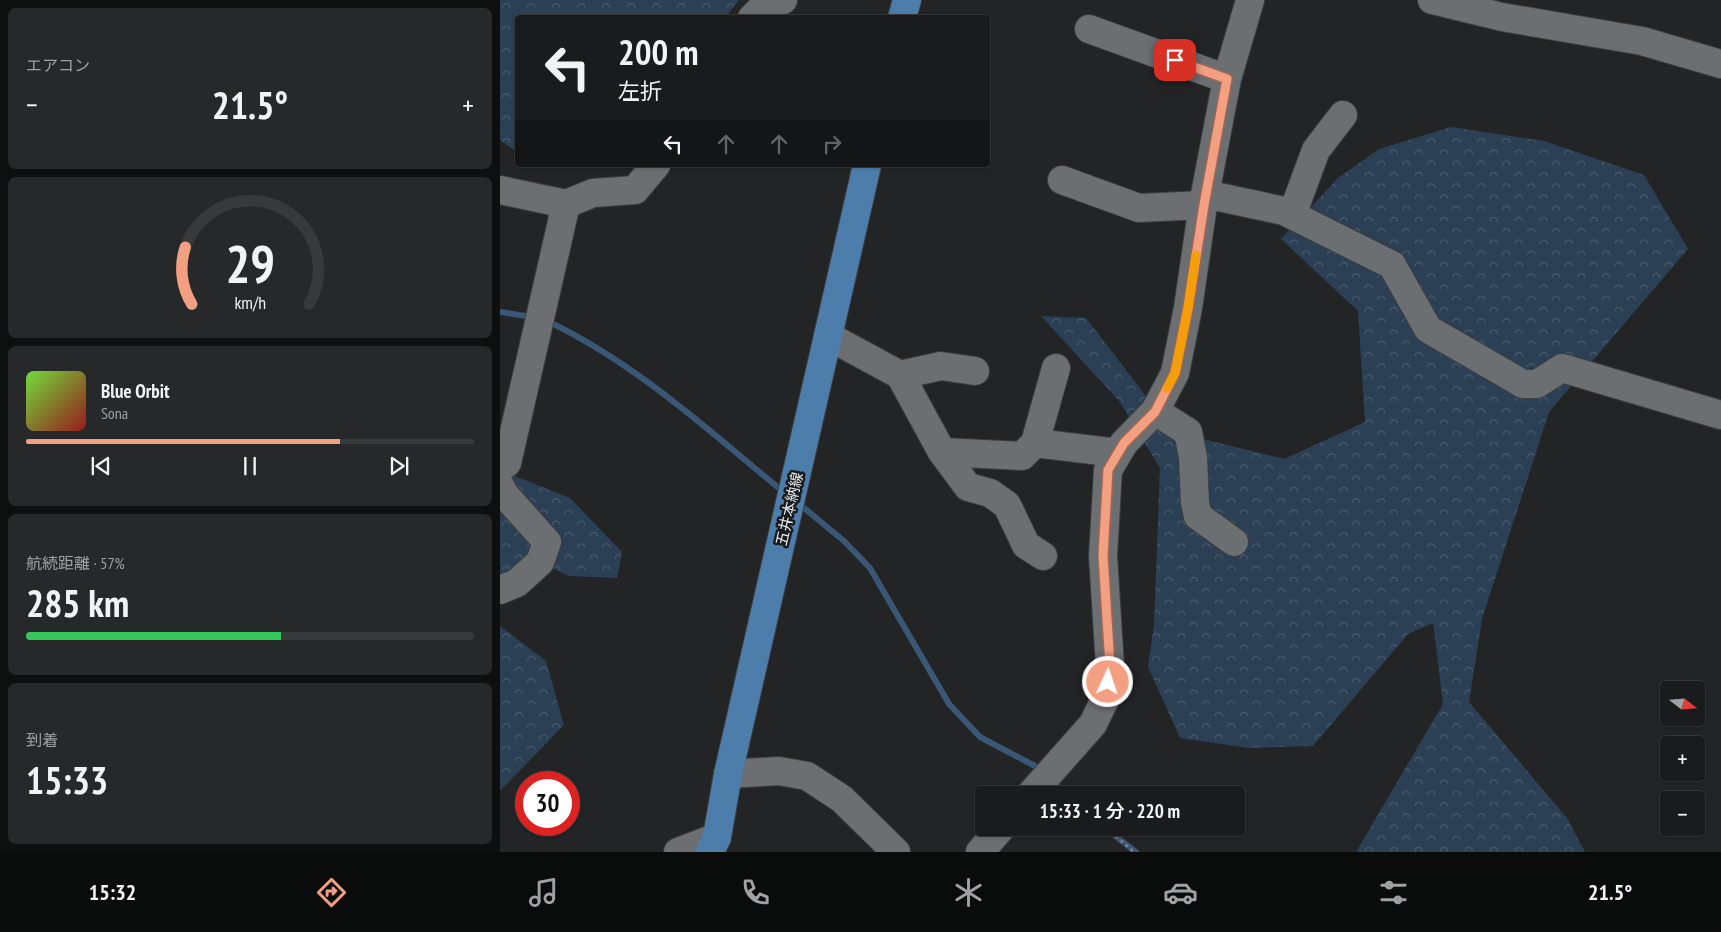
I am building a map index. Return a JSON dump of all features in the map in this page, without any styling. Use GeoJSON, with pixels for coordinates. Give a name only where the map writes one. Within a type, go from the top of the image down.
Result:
{"type":"FeatureCollection","features":[{"type":"Feature","properties":{"kind":"main road"},"geometry":{"type":"LineString","coordinates":[[903,15],[907,0]]}},
{"type":"Feature","properties":{"kind":"main road","name":"五井本納線"},"geometry":{"type":"LineString","coordinates":[[714,845],[728,774],[867,167]]}},
{"type":"Feature","properties":{"kind":"street"},"geometry":{"type":"LineString","coordinates":[[755,15],[763,7],[782,0]]}},
{"type":"Feature","properties":{"kind":"street"},"geometry":{"type":"LineString","coordinates":[[1038,786],[1093,724],[1106,697],[1110,666],[1103,556],[1108,470],[1124,443],[1155,412],[1175,373],[1188,308],[1204,200],[1227,79],[1250,0]]}},
{"type":"Feature","properties":{"kind":"street"},"geometry":{"type":"LineString","coordinates":[[1439,1],[1502,17],[1642,41],[1721,64]]}},
{"type":"Feature","properties":{"kind":"street"},"geometry":{"type":"LineString","coordinates":[[1090,28],[1227,79]]}},
{"type":"Feature","properties":{"kind":"street"},"geometry":{"type":"LineString","coordinates":[[1292,215],[1316,150],[1343,115]]}},
{"type":"Feature","properties":{"kind":"street"},"geometry":{"type":"LineString","coordinates":[[500,190],[566,204],[594,193],[635,190],[654,167]]}},
{"type":"Feature","properties":{"kind":"street"},"geometry":{"type":"LineString","coordinates":[[1062,180],[1139,208],[1204,200],[1284,211],[1392,265],[1428,330],[1523,384],[1537,384],[1562,368],[1721,415]]}},
{"type":"Feature","properties":{"kind":"street"},"geometry":{"type":"LineString","coordinates":[[500,468],[507,463],[566,204]]}},
{"type":"Feature","properties":{"kind":"street"},"geometry":{"type":"LineString","coordinates":[[828,336],[900,375],[942,452],[968,487],[990,493],[1007,505],[1026,545],[1043,556]]}},
{"type":"Feature","properties":{"kind":"street"},"geometry":{"type":"LineString","coordinates":[[900,375],[941,366],[975,371]]}},
{"type":"Feature","properties":{"kind":"street"},"geometry":{"type":"LineString","coordinates":[[942,452],[1022,456],[1035,443],[1056,368]]}},
{"type":"Feature","properties":{"kind":"street"},"geometry":{"type":"LineString","coordinates":[[1155,412],[1188,432],[1193,457],[1195,503],[1198,516],[1234,542]]}},
{"type":"Feature","properties":{"kind":"street"},"geometry":{"type":"LineString","coordinates":[[1035,443],[1118,453]]}},
{"type":"Feature","properties":{"kind":"street"},"geometry":{"type":"LineString","coordinates":[[500,486],[505,496],[547,542],[540,562],[517,583],[500,590]]}},
{"type":"Feature","properties":{"kind":"street"},"geometry":{"type":"LineString","coordinates":[[728,774],[779,771],[807,776],[842,799],[896,852]]}},
{"type":"Feature","properties":{"kind":"street"},"geometry":{"type":"LineString","coordinates":[[980,852],[994,836]]}},
{"type":"Feature","properties":{"kind":"street"},"geometry":{"type":"LineString","coordinates":[[678,852],[714,845]]}},
{"type":"Feature","properties":{"kind":"path"},"geometry":{"type":"LineString","coordinates":[[1115,836],[1134,852]]}},
{"type":"Feature","properties":{"kind":"green space"},"geometry":{"type":"Polygon","coordinates":[[[500,0],[739,0],[728,15],[515,15],[515,151],[500,140],[500,0]]]}},
{"type":"Feature","properties":{"kind":"green space"},"geometry":{"type":"Polygon","coordinates":[[[1451,127],[1544,141],[1644,175],[1688,249],[1549,412],[1482,619],[1469,702],[1567,818],[1585,852],[1356,852],[1443,704],[1433,623],[1408,634],[1313,746],[1248,748],[1180,738],[1148,667],[1154,625],[1160,468],[1120,402],[1041,316],[1086,318],[1162,417],[1191,436],[1284,459],[1365,422],[1358,311],[1281,239],[1338,178],[1379,149],[1451,127]]]}},
{"type":"Feature","properties":{"kind":"green space"},"geometry":{"type":"Polygon","coordinates":[[[500,470],[570,498],[622,552],[617,578],[569,576],[540,562],[500,576],[500,470]]]}},
{"type":"Feature","properties":{"kind":"green space"},"geometry":{"type":"Polygon","coordinates":[[[500,626],[546,661],[564,725],[519,771],[515,771],[515,776],[500,791],[500,626]]]}},
{"type":"Feature","properties":{"kind":"waterway"},"geometry":{"type":"LineString","coordinates":[[500,312],[533,317]]}},
{"type":"Feature","properties":{"kind":"waterway"},"geometry":{"type":"LineString","coordinates":[[545,320],[578,337],[641,377],[700,422],[786,494]]}},
{"type":"Feature","properties":{"kind":"waterway"},"geometry":{"type":"LineString","coordinates":[[798,503],[844,541],[870,568],[949,704],[980,737],[1035,766],[1042,773]]}},
{"type":"Feature","properties":{"kind":"waterway"},"geometry":{"type":"LineString","coordinates":[[1052,781],[1057,786]]}},
{"type":"Feature","properties":{"kind":"waterway"},"geometry":{"type":"LineString","coordinates":[[1115,836],[1136,852]]}},
{"type":"Feature","properties":{"kind":"slow traffic"},"geometry":{"type":"LineString","coordinates":[[1167,388],[1175,373],[1196,255]]}},
{"type":"Feature","properties":{"kind":"route"},"geometry":{"type":"LineString","coordinates":[[1108,682],[1110,666],[1103,556],[1108,470],[1124,443],[1155,412],[1175,373],[1227,79],[1175,60]]}}]}
